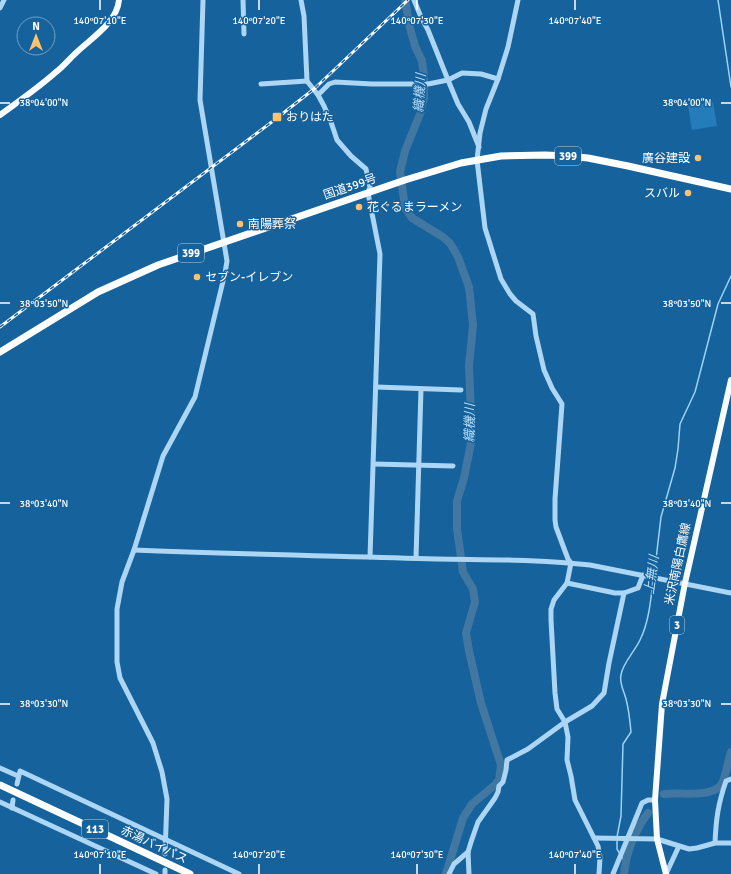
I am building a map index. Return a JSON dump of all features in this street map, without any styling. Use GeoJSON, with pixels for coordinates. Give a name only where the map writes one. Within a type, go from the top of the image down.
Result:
{"type":"FeatureCollection","features":[{"type":"Feature","properties":{"kind":"highway","name":"国道399号"},"geometry":{"type":"LineString","coordinates":[[0,352],[98,292],[158,265],[395,183],[439,169],[477,160],[523,155],[588,158],[731,189]]}},
{"type":"Feature","properties":{"kind":"highway","name":"赤湯バイパス"},"geometry":{"type":"LineString","coordinates":[[0,785],[190,874]]}},
{"type":"Feature","properties":{"kind":"main road"},"geometry":{"type":"LineString","coordinates":[[0,115],[57,72],[96,35],[114,16],[119,6],[119,0]]}},
{"type":"Feature","properties":{"kind":"main road","name":"米沢南陽白鷹線"},"geometry":{"type":"LineString","coordinates":[[666,874],[657,839],[655,800],[662,704],[685,583],[729,395],[731,380]]}},
{"type":"Feature","properties":{"kind":"street"},"geometry":{"type":"LineString","coordinates":[[0,8],[4,0]]}},
{"type":"Feature","properties":{"kind":"street"},"geometry":{"type":"LineString","coordinates":[[165,854],[167,799],[162,772],[153,744],[120,678],[117,662],[116,627],[118,597],[163,456],[187,414],[198,390],[227,261],[200,100],[203,0]]}},
{"type":"Feature","properties":{"kind":"street"},"geometry":{"type":"LineString","coordinates":[[243,0],[244,34]]}},
{"type":"Feature","properties":{"kind":"street"},"geometry":{"type":"LineString","coordinates":[[301,0],[304,16],[307,80],[318,95],[331,122],[337,140],[351,156],[366,169],[370,187],[368,193],[380,254],[370,557]]}},
{"type":"Feature","properties":{"kind":"street"},"geometry":{"type":"LineString","coordinates":[[414,0],[428,30],[458,104],[468,122],[479,148]]}},
{"type":"Feature","properties":{"kind":"street"},"geometry":{"type":"LineString","coordinates":[[518,0],[508,47],[498,79],[486,109],[480,133],[477,160],[485,228],[501,279],[516,301],[533,314],[536,336],[544,370],[552,388],[562,404],[555,488],[555,520],[556,527],[568,559],[571,563],[567,582],[554,600],[551,609],[555,693],[557,709],[565,722],[568,737],[567,760],[575,800],[598,846],[600,857],[599,874]]}},
{"type":"Feature","properties":{"kind":"street"},"geometry":{"type":"LineString","coordinates":[[318,95],[329,84],[335,82],[417,85],[448,80],[462,73],[481,74],[498,79]]}},
{"type":"Feature","properties":{"kind":"street"},"geometry":{"type":"LineString","coordinates":[[261,84],[307,80]]}},
{"type":"Feature","properties":{"kind":"street"},"geometry":{"type":"LineString","coordinates":[[376,387],[461,390]]}},
{"type":"Feature","properties":{"kind":"street"},"geometry":{"type":"LineString","coordinates":[[416,558],[421,389]]}},
{"type":"Feature","properties":{"kind":"street"},"geometry":{"type":"LineString","coordinates":[[374,464],[453,466]]}},
{"type":"Feature","properties":{"kind":"street"},"geometry":{"type":"LineString","coordinates":[[134,550],[571,563],[590,565],[731,593]]}},
{"type":"Feature","properties":{"kind":"street"},"geometry":{"type":"LineString","coordinates":[[567,582],[572,585],[615,593],[624,593],[638,588],[643,575]]}},
{"type":"Feature","properties":{"kind":"street"},"geometry":{"type":"LineString","coordinates":[[469,874],[468,852],[478,822],[495,798],[499,786],[503,782],[507,760],[528,749],[565,722],[592,706],[604,693],[624,593]]}},
{"type":"Feature","properties":{"kind":"street"},"geometry":{"type":"LineString","coordinates":[[0,768],[18,776]]}},
{"type":"Feature","properties":{"kind":"street"},"geometry":{"type":"LineString","coordinates":[[17,784],[20,771],[239,874]]}},
{"type":"Feature","properties":{"kind":"street"},"geometry":{"type":"LineString","coordinates":[[714,843],[717,811],[726,781],[731,779]]}},
{"type":"Feature","properties":{"kind":"street"},"geometry":{"type":"LineString","coordinates":[[12,808],[13,800]]}},
{"type":"Feature","properties":{"kind":"street"},"geometry":{"type":"LineString","coordinates":[[613,874],[629,839],[642,803],[648,800],[655,800]]}},
{"type":"Feature","properties":{"kind":"street"},"geometry":{"type":"LineString","coordinates":[[0,802],[156,874]]}},
{"type":"Feature","properties":{"kind":"street"},"geometry":{"type":"LineString","coordinates":[[594,838],[657,839],[689,849],[714,843],[731,843]]}},
{"type":"Feature","properties":{"kind":"street"},"geometry":{"type":"LineString","coordinates":[[666,874],[679,846]]}},
{"type":"Feature","properties":{"kind":"street"},"geometry":{"type":"LineString","coordinates":[[449,874],[454,864],[468,852]]}},
{"type":"Feature","properties":{"kind":"shaded area"},"geometry":{"type":"Polygon","coordinates":[[[713,102],[717,126],[692,130],[688,106],[713,102]]]}},
{"type":"Feature","properties":{"kind":"waterway","name":"織機川"},"geometry":{"type":"LineString","coordinates":[[405,0],[410,28],[415,46],[422,61],[424,75],[424,98],[420,114],[405,151],[400,172],[406,209],[412,218],[450,243],[458,257],[469,287],[473,325],[469,366],[472,438],[464,478],[457,501],[457,529],[463,572],[473,589],[475,602],[466,633],[469,651],[481,703],[501,765],[499,780],[472,804],[463,818],[446,874]]}},
{"type":"Feature","properties":{"kind":"waterway","name":"上無川"},"geometry":{"type":"LineString","coordinates":[[718,0],[731,87]]}},
{"type":"Feature","properties":{"kind":"waterway","name":"上無川"},"geometry":{"type":"LineString","coordinates":[[654,576],[661,517],[675,468],[680,424],[695,392],[718,304],[731,276]]}},
{"type":"Feature","properties":{"kind":"waterway","name":"上無川"},"geometry":{"type":"LineString","coordinates":[[617,837],[621,816],[623,744],[631,732],[628,707],[621,684],[621,678],[624,666],[638,644],[646,626],[653,580]]}},
{"type":"Feature","properties":{"kind":"waterway"},"geometry":{"type":"LineString","coordinates":[[664,794],[694,794],[710,792],[716,789],[723,782],[731,752]]}},
{"type":"Feature","properties":{"kind":"waterway"},"geometry":{"type":"LineString","coordinates":[[624,874],[632,842],[648,813]]}},
{"type":"Feature","properties":{"kind":"waterway","name":"上無川"},"geometry":{"type":"LineString","coordinates":[[617,841],[617,849],[620,854]]}},
{"type":"Feature","properties":{"kind":"waterway","name":"上無川"},"geometry":{"type":"LineString","coordinates":[[622,857],[625,863]]}},
{"type":"Feature","properties":{"kind":"railway"},"geometry":{"type":"LineString","coordinates":[[0,327],[314,89],[408,0]]}},
{"type":"Feature","properties":{"kind":"place","name":"おりはた"},"geometry":{"type":"Point","coordinates":[277,117]}},
{"type":"Feature","properties":{"kind":"place","name":"廣谷建設"},"geometry":{"type":"Point","coordinates":[698,158]}},
{"type":"Feature","properties":{"kind":"place","name":"スバル"},"geometry":{"type":"Point","coordinates":[688,193]}},
{"type":"Feature","properties":{"kind":"place","name":"花ぐるまラーメン"},"geometry":{"type":"Point","coordinates":[359,207]}},
{"type":"Feature","properties":{"kind":"place","name":"南陽葬祭"},"geometry":{"type":"Point","coordinates":[240,224]}},
{"type":"Feature","properties":{"kind":"place","name":"セブン-イレブン"},"geometry":{"type":"Point","coordinates":[197,277]}}]}
